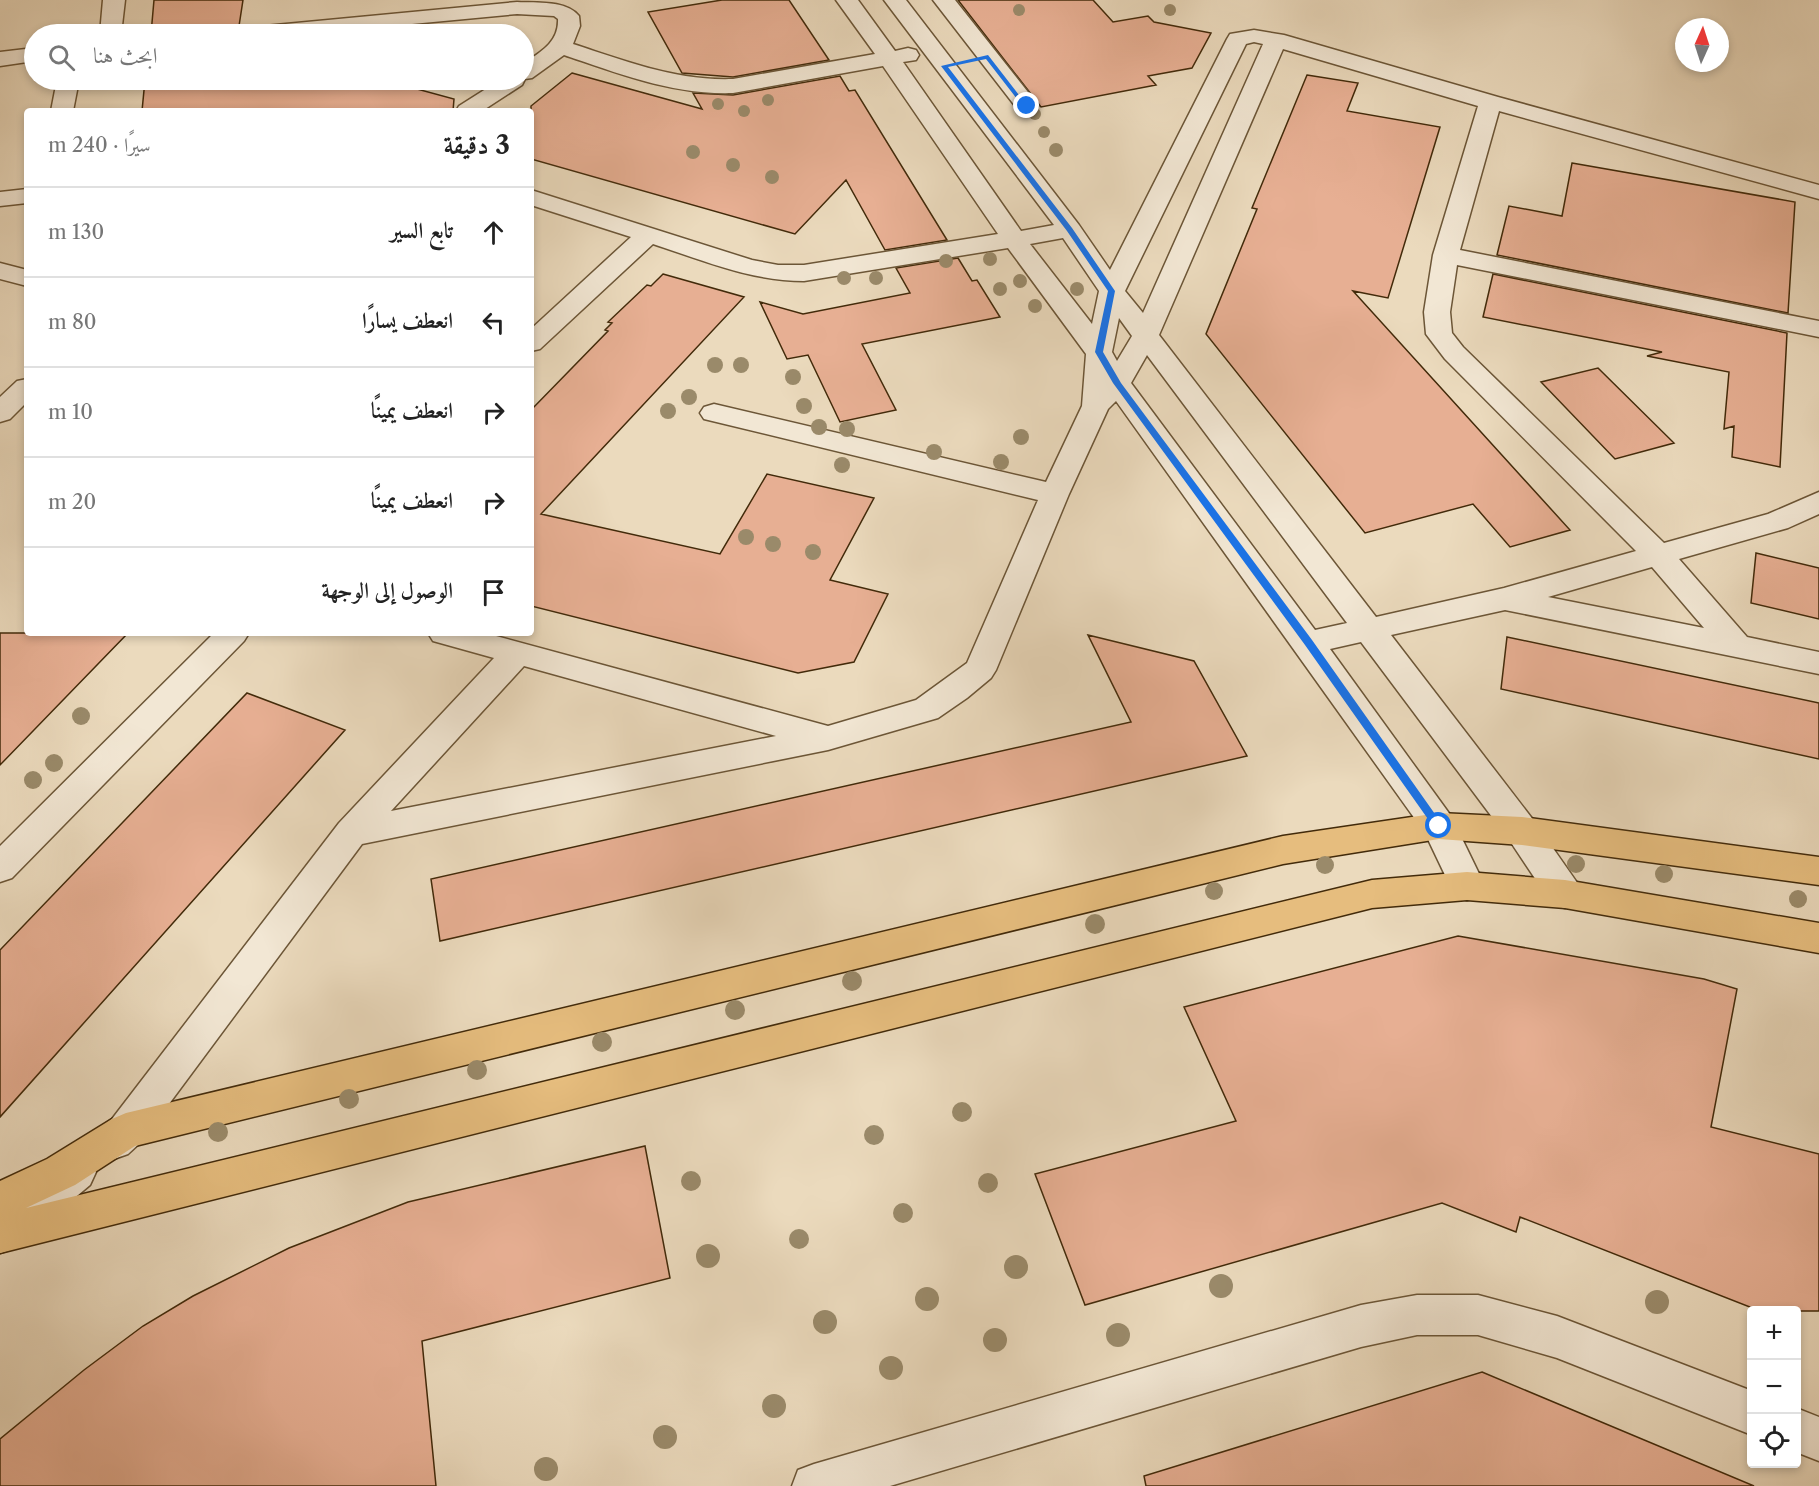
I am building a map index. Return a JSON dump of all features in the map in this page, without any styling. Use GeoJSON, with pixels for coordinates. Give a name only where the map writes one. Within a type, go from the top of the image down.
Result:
{"type":"FeatureCollection","features":[{"type":"Feature","properties":{"kind":"main road"},"geometry":{"type":"LineString","coordinates":[[0,1228],[61,1172],[126,1131],[1283,850],[1439,826],[1522,831],[1819,871]]}},
{"type":"Feature","properties":{"kind":"main road"},"geometry":{"type":"LineString","coordinates":[[0,1228],[1372,894],[1467,886],[1565,894],[1819,938]]}},
{"type":"Feature","properties":{"kind":"street"},"geometry":{"type":"LineString","coordinates":[[112,24],[114,0]]}},
{"type":"Feature","properties":{"kind":"street"},"geometry":{"type":"LineString","coordinates":[[847,0],[1015,240],[1099,352],[1117,383],[1439,826],[1467,886]]}},
{"type":"Feature","properties":{"kind":"street"},"geometry":{"type":"LineString","coordinates":[[895,0],[1070,230],[1112,291],[1522,831],[1565,894]]}},
{"type":"Feature","properties":{"kind":"street"},"geometry":{"type":"LineString","coordinates":[[944,0],[1027,106]]}},
{"type":"Feature","properties":{"kind":"street"},"geometry":{"type":"LineString","coordinates":[[348,24],[517,8],[559,10],[568,16],[570,26],[562,47],[534,66]]}},
{"type":"Feature","properties":{"kind":"street"},"geometry":{"type":"LineString","coordinates":[[1096,406],[1099,352],[1112,291],[1238,39],[1250,35],[1276,40],[1490,102],[1819,192]]}},
{"type":"Feature","properties":{"kind":"street"},"geometry":{"type":"LineString","coordinates":[[351,833],[828,738],[927,709],[956,690],[980,670],[1055,494],[1096,406],[1117,383],[1146,335],[1276,40]]}},
{"type":"Feature","properties":{"kind":"street"},"geometry":{"type":"LineString","coordinates":[[562,47],[675,83],[700,87],[733,86],[890,59],[988,57]]}},
{"type":"Feature","properties":{"kind":"street"},"geometry":{"type":"LineString","coordinates":[[0,59],[24,56]]}},
{"type":"Feature","properties":{"kind":"street"},"geometry":{"type":"LineString","coordinates":[[63,108],[66,90]]}},
{"type":"Feature","properties":{"kind":"street"},"geometry":{"type":"LineString","coordinates":[[472,108],[499,90]]}},
{"type":"Feature","properties":{"kind":"street"},"geometry":{"type":"LineString","coordinates":[[1490,102],[1446,255],[1437,312],[1439,334],[1445,343],[1658,555],[1737,646]]}},
{"type":"Feature","properties":{"kind":"street"},"geometry":{"type":"LineString","coordinates":[[0,199],[24,196]]}},
{"type":"Feature","properties":{"kind":"street"},"geometry":{"type":"LineString","coordinates":[[534,198],[765,271],[792,274],[1070,230]]}},
{"type":"Feature","properties":{"kind":"street"},"geometry":{"type":"LineString","coordinates":[[534,340],[648,235]]}},
{"type":"Feature","properties":{"kind":"street"},"geometry":{"type":"LineString","coordinates":[[1446,255],[1819,329]]}},
{"type":"Feature","properties":{"kind":"street"},"geometry":{"type":"LineString","coordinates":[[0,271],[24,277]]}},
{"type":"Feature","properties":{"kind":"street"},"geometry":{"type":"LineString","coordinates":[[0,413],[24,390]]}},
{"type":"Feature","properties":{"kind":"street"},"geometry":{"type":"LineString","coordinates":[[714,413],[1055,494]]}},
{"type":"Feature","properties":{"kind":"street"},"geometry":{"type":"LineString","coordinates":[[1308,643],[1504,599],[1778,521],[1819,502]]}},
{"type":"Feature","properties":{"kind":"street"},"geometry":{"type":"LineString","coordinates":[[1504,599],[1819,663]]}},
{"type":"Feature","properties":{"kind":"street"},"geometry":{"type":"LineString","coordinates":[[0,868],[230,636]]}},
{"type":"Feature","properties":{"kind":"street"},"geometry":{"type":"LineString","coordinates":[[455,636],[828,738]]}},
{"type":"Feature","properties":{"kind":"street"},"geometry":{"type":"LineString","coordinates":[[126,1131],[351,833],[517,653]]}},
{"type":"Feature","properties":{"kind":"street"},"geometry":{"type":"LineString","coordinates":[[814,1486],[1361,1326],[1417,1315],[1478,1315],[1512,1322],[1557,1337],[1747,1411]]}},
{"type":"Feature","properties":{"kind":"street"},"geometry":{"type":"LineString","coordinates":[[1801,1432],[1819,1439]]}},
{"type":"Feature","properties":{"kind":"building"},"geometry":{"type":"Polygon","coordinates":[[[154,0],[243,0],[239,24],[152,24],[154,0]]]}},
{"type":"Feature","properties":{"kind":"building"},"geometry":{"type":"Polygon","coordinates":[[[722,0],[789,0],[829,60],[733,77],[682,73],[648,12],[722,0]]]}},
{"type":"Feature","properties":{"kind":"building"},"geometry":{"type":"Polygon","coordinates":[[[958,0],[1093,0],[1113,22],[1148,16],[1154,22],[1211,33],[1192,68],[1148,76],[1156,85],[1041,107],[958,0]]]}},
{"type":"Feature","properties":{"kind":"building"},"geometry":{"type":"Polygon","coordinates":[[[572,73],[702,109],[693,93],[733,95],[840,76],[849,91],[855,90],[947,240],[885,250],[846,180],[795,234],[534,160],[534,108],[531,106],[572,73]]]}},
{"type":"Feature","properties":{"kind":"building"},"geometry":{"type":"Polygon","coordinates":[[[1307,75],[1358,83],[1347,111],[1440,127],[1388,298],[1353,291],[1570,530],[1510,547],[1473,504],[1365,533],[1206,334],[1257,209],[1252,208],[1307,75]]]}},
{"type":"Feature","properties":{"kind":"building"},"geometry":{"type":"Polygon","coordinates":[[[144,90],[421,90],[454,99],[453,108],[142,108],[144,90]]]}},
{"type":"Feature","properties":{"kind":"building"},"geometry":{"type":"Polygon","coordinates":[[[1572,163],[1795,202],[1788,313],[1497,255],[1509,206],[1562,216],[1572,163]]]}},
{"type":"Feature","properties":{"kind":"building"},"geometry":{"type":"Polygon","coordinates":[[[958,258],[972,281],[977,280],[1000,317],[862,344],[896,410],[840,422],[808,355],[787,359],[760,302],[803,314],[910,293],[896,268],[958,258]]]}},
{"type":"Feature","properties":{"kind":"building"},"geometry":{"type":"Polygon","coordinates":[[[663,274],[744,297],[541,514],[720,554],[767,474],[874,498],[830,580],[888,594],[854,662],[798,673],[534,607],[534,407],[608,331],[605,330],[612,323],[608,322],[647,285],[651,286],[663,274]]]}},
{"type":"Feature","properties":{"kind":"building"},"geometry":{"type":"Polygon","coordinates":[[[1493,274],[1787,333],[1780,467],[1732,457],[1734,426],[1724,429],[1729,372],[1647,356],[1662,352],[1483,317],[1493,274]]]}},
{"type":"Feature","properties":{"kind":"building"},"geometry":{"type":"Polygon","coordinates":[[[1598,368],[1674,443],[1615,459],[1541,382],[1598,368]]]}},
{"type":"Feature","properties":{"kind":"building"},"geometry":{"type":"Polygon","coordinates":[[[1756,553],[1819,568],[1819,619],[1751,603],[1756,553]]]}},
{"type":"Feature","properties":{"kind":"building"},"geometry":{"type":"Polygon","coordinates":[[[0,633],[24,633],[24,636],[125,636],[0,765],[0,633]]]}},
{"type":"Feature","properties":{"kind":"building"},"geometry":{"type":"Polygon","coordinates":[[[1088,635],[1194,661],[1247,756],[440,941],[431,879],[1131,722],[1088,635]]]}},
{"type":"Feature","properties":{"kind":"building"},"geometry":{"type":"Polygon","coordinates":[[[1507,637],[1819,703],[1819,759],[1501,689],[1507,637]]]}},
{"type":"Feature","properties":{"kind":"building"},"geometry":{"type":"Polygon","coordinates":[[[247,693],[345,730],[0,1117],[0,950],[247,693]]]}},
{"type":"Feature","properties":{"kind":"building"},"geometry":{"type":"Polygon","coordinates":[[[1458,936],[1704,979],[1737,989],[1711,1127],[1819,1154],[1819,1311],[1801,1311],[1801,1306],[1747,1306],[1520,1217],[1516,1232],[1442,1203],[1085,1305],[1035,1174],[1236,1121],[1184,1007],[1458,936]]]}},
{"type":"Feature","properties":{"kind":"building"},"geometry":{"type":"Polygon","coordinates":[[[645,1146],[670,1278],[422,1341],[436,1486],[0,1486],[0,1439],[84,1370],[143,1326],[193,1296],[289,1248],[408,1202],[645,1146]]]}},
{"type":"Feature","properties":{"kind":"building"},"geometry":{"type":"Polygon","coordinates":[[[1482,1372],[1754,1486],[1146,1486],[1144,1476],[1482,1372]]]}},
{"type":"Feature","properties":{"kind":"route"},"geometry":{"type":"LineString","coordinates":[[1027,106],[988,57],[944,66],[1070,230],[1112,291],[1099,352],[1117,383],[1439,826]]}}]}
